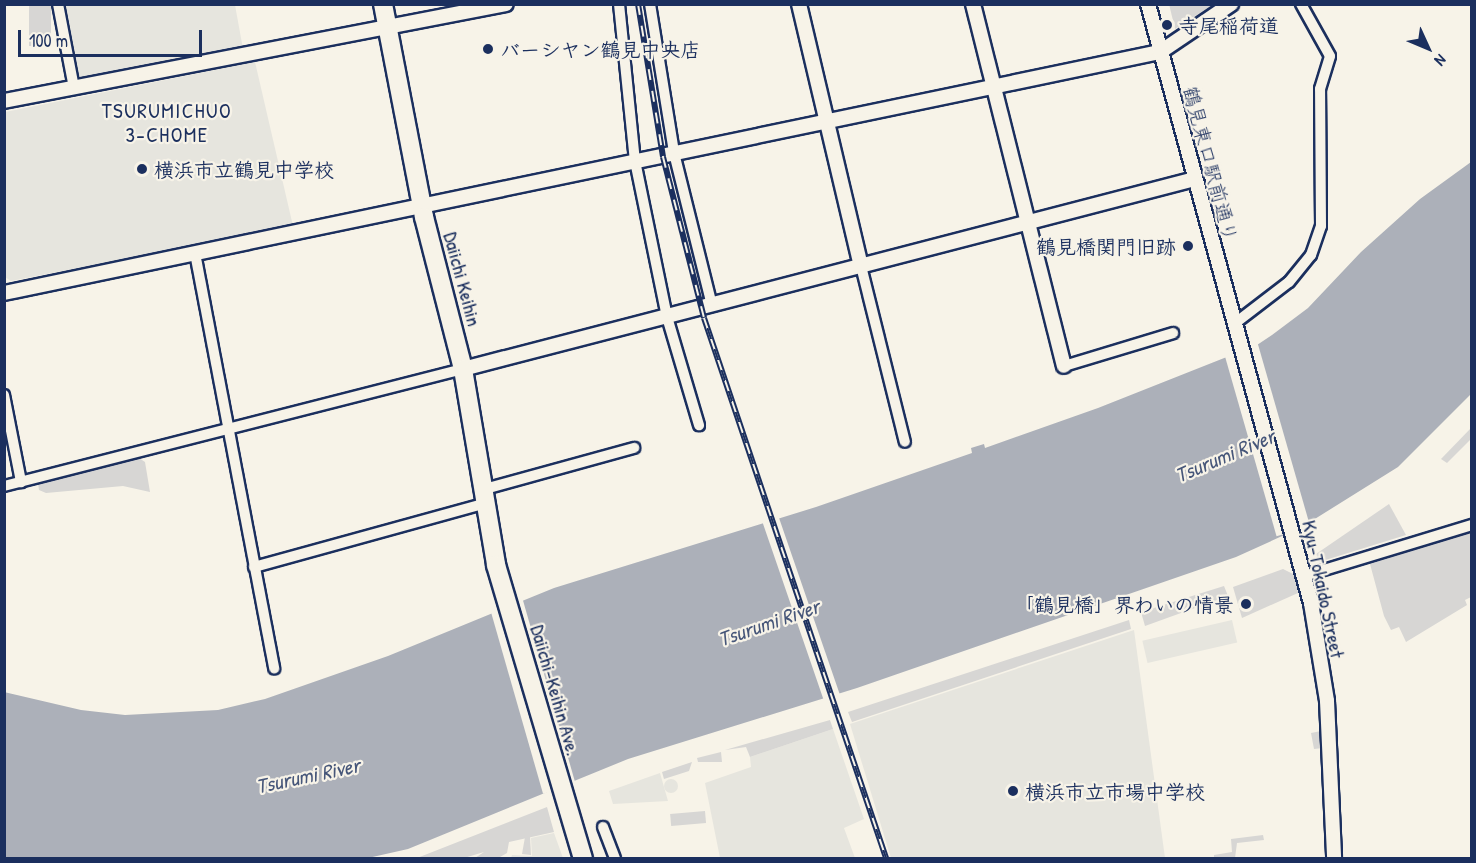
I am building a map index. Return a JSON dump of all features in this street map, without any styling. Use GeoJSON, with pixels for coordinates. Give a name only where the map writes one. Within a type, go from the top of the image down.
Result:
{"type":"FeatureCollection","features":[{"type":"Feature","properties":{"kind":"highway","name":"Daiichi Keihin"},"geometry":{"type":"LineString","coordinates":[[383,4],[422,207],[463,369],[482,497],[496,565]]}},
{"type":"Feature","properties":{"kind":"highway","name":"Daiichi-Keihin Ave."},"geometry":{"type":"LineString","coordinates":[[496,565],[572,828],[583,858]]}},
{"type":"Feature","properties":{"kind":"street"},"geometry":{"type":"LineString","coordinates":[[58,4],[74,88]]}},
{"type":"Feature","properties":{"kind":"street"},"geometry":{"type":"LineString","coordinates":[[4,100],[506,4]]}},
{"type":"Feature","properties":{"kind":"street"},"geometry":{"type":"LineString","coordinates":[[618,4],[635,161],[667,317],[699,425]]}},
{"type":"Feature","properties":{"kind":"street"},"geometry":{"type":"LineString","coordinates":[[650,4],[674,153],[712,305]]}},
{"type":"Feature","properties":{"kind":"street"},"geometry":{"type":"LineString","coordinates":[[799,4],[905,442]]}},
{"type":"Feature","properties":{"kind":"street"},"geometry":{"type":"LineString","coordinates":[[973,4],[1064,366],[1173,333]]}},
{"type":"Feature","properties":{"kind":"street","name":"鶴見東口駅前通り"},"geometry":{"type":"LineString","coordinates":[[1148,4],[1236,328]]}},
{"type":"Feature","properties":{"kind":"street"},"geometry":{"type":"LineString","coordinates":[[4,293],[1160,52],[1231,4]]}},
{"type":"Feature","properties":{"kind":"street"},"geometry":{"type":"LineString","coordinates":[[1236,328],[1289,282],[1311,255],[1321,226],[1320,89],[1329,56],[1301,4]]}},
{"type":"Feature","properties":{"kind":"street"},"geometry":{"type":"LineString","coordinates":[[4,486],[1029,224],[1195,179]]}},
{"type":"Feature","properties":{"kind":"street"},"geometry":{"type":"LineString","coordinates":[[195,253],[273,669]]}},
{"type":"Feature","properties":{"kind":"street","name":"Kyu-Tokaido Street"},"geometry":{"type":"LineString","coordinates":[[1236,328],[1304,576],[1327,700],[1334,858]]}},
{"type":"Feature","properties":{"kind":"street"},"geometry":{"type":"LineString","coordinates":[[4,395],[21,482]]}},
{"type":"Feature","properties":{"kind":"street"},"geometry":{"type":"LineString","coordinates":[[254,567],[634,448]]}},
{"type":"Feature","properties":{"kind":"street"},"geometry":{"type":"LineString","coordinates":[[1304,576],[1472,525]]}},
{"type":"Feature","properties":{"kind":"street"},"geometry":{"type":"LineString","coordinates":[[603,826],[615,858]]}},
{"type":"Feature","properties":{"kind":"shaded area"},"geometry":{"type":"Polygon","coordinates":[[[1169,4],[1212,4],[1212,5],[1175,29],[1169,4]]]}},
{"type":"Feature","properties":{"kind":"shaded area"},"geometry":{"type":"Polygon","coordinates":[[[29,5],[51,5],[51,46],[29,46],[29,5]]]}},
{"type":"Feature","properties":{"kind":"shaded area"},"geometry":{"type":"Polygon","coordinates":[[[62,5],[235,5],[243,49],[77,80],[62,5]]]}},
{"type":"Feature","properties":{"kind":"shaded area","name":"横浜市立鶴見中学校"},"geometry":{"type":"Polygon","coordinates":[[[255,62],[293,226],[11,281],[5,277],[5,112],[255,62]]]}},
{"type":"Feature","properties":{"kind":"shaded area"},"geometry":{"type":"Polygon","coordinates":[[[1471,428],[1471,439],[1447,463],[1441,459],[1471,428]]]}},
{"type":"Feature","properties":{"kind":"shaded area"},"geometry":{"type":"Polygon","coordinates":[[[139,458],[145,462],[150,492],[123,486],[46,493],[39,490],[38,483],[139,458]]]}},
{"type":"Feature","properties":{"kind":"shaded area"},"geometry":{"type":"Polygon","coordinates":[[[1389,504],[1406,535],[1319,562],[1316,554],[1389,504]]]}},
{"type":"Feature","properties":{"kind":"shaded area"},"geometry":{"type":"Polygon","coordinates":[[[1471,532],[1471,597],[1465,600],[1467,605],[1406,642],[1399,627],[1391,630],[1384,616],[1370,564],[1471,532]]]}},
{"type":"Feature","properties":{"kind":"shaded area"},"geometry":{"type":"Polygon","coordinates":[[[1283,569],[1295,575],[1298,593],[1242,618],[1233,587],[1283,569]]]}},
{"type":"Feature","properties":{"kind":"shaded area"},"geometry":{"type":"Polygon","coordinates":[[[1224,586],[1228,596],[1145,626],[1141,612],[1224,586]]]}},
{"type":"Feature","properties":{"kind":"shaded area"},"geometry":{"type":"Polygon","coordinates":[[[1129,620],[1131,629],[852,722],[848,712],[1129,620]]]}},
{"type":"Feature","properties":{"kind":"shaded area"},"geometry":{"type":"Polygon","coordinates":[[[1232,620],[1237,642],[1148,663],[1142,641],[1232,620]]]}},
{"type":"Feature","properties":{"kind":"shaded area","name":"横浜市立市場中学校"},"geometry":{"type":"Polygon","coordinates":[[[1134,630],[1165,858],[891,858],[850,724],[1134,630]]]}},
{"type":"Feature","properties":{"kind":"shaded area"},"geometry":{"type":"Polygon","coordinates":[[[830,720],[833,729],[750,757],[746,747],[725,750],[830,720]]]}},
{"type":"Feature","properties":{"kind":"shaded area"},"geometry":{"type":"Polygon","coordinates":[[[833,729],[864,819],[844,828],[855,858],[720,858],[705,783],[751,767],[750,757],[833,729]]]}},
{"type":"Feature","properties":{"kind":"shaded area"},"geometry":{"type":"Polygon","coordinates":[[[1321,731],[1323,748],[1314,749],[1311,733],[1321,731]]]}},
{"type":"Feature","properties":{"kind":"shaded area"},"geometry":{"type":"Polygon","coordinates":[[[721,752],[722,762],[698,762],[697,758],[721,752]]]}},
{"type":"Feature","properties":{"kind":"shaded area"},"geometry":{"type":"Polygon","coordinates":[[[692,762],[689,771],[664,779],[662,772],[692,762]]]}},
{"type":"Feature","properties":{"kind":"shaded area"},"geometry":{"type":"Polygon","coordinates":[[[660,773],[668,801],[613,804],[609,791],[660,773]]]}},
{"type":"Feature","properties":{"kind":"shaded area"},"geometry":{"type":"Polygon","coordinates":[[[671,779],[676,781],[678,786],[676,791],[671,793],[666,791],[664,786],[666,781],[671,779]]]}},
{"type":"Feature","properties":{"kind":"shaded area"},"geometry":{"type":"Polygon","coordinates":[[[547,807],[554,832],[509,842],[507,853],[500,857],[475,858],[484,852],[464,858],[417,858],[547,807]]]}},
{"type":"Feature","properties":{"kind":"shaded area"},"geometry":{"type":"Polygon","coordinates":[[[705,811],[706,823],[671,826],[670,814],[705,811]]]}},
{"type":"Feature","properties":{"kind":"shaded area"},"geometry":{"type":"Polygon","coordinates":[[[554,833],[563,858],[511,858],[512,855],[532,856],[531,838],[554,833]]]}},
{"type":"Feature","properties":{"kind":"shaded area"},"geometry":{"type":"Polygon","coordinates":[[[1263,835],[1264,840],[1237,843],[1235,858],[1214,858],[1214,855],[1232,852],[1231,839],[1263,835]]]}},
{"type":"Feature","properties":{"kind":"shaded area"},"geometry":{"type":"Polygon","coordinates":[[[525,837],[530,837],[531,855],[522,854],[525,837]]]}},
{"type":"Feature","properties":{"kind":"water","name":"Tsurumi River"},"geometry":{"type":"Polygon","coordinates":[[[1471,162],[1471,394],[1398,467],[1302,527],[1236,557],[857,688],[628,759],[408,849],[368,858],[5,858],[4,692],[81,710],[125,715],[218,710],[265,699],[388,656],[554,588],[816,507],[972,453],[971,448],[984,444],[985,448],[1098,408],[1257,345],[1308,308],[1361,252],[1420,199],[1471,162]]]}},
{"type":"Feature","properties":{"kind":"pier"},"geometry":{"type":"Polygon","coordinates":[[[1257,341],[1310,527],[1277,536],[1223,351],[1257,341]]]}},
{"type":"Feature","properties":{"kind":"pier"},"geometry":{"type":"Polygon","coordinates":[[[778,515],[840,696],[824,701],[762,521],[778,515]]]}},
{"type":"Feature","properties":{"kind":"pier"},"geometry":{"type":"Polygon","coordinates":[[[522,597],[576,784],[543,794],[489,606],[522,597]]]}},
{"type":"Feature","properties":{"kind":"railway"},"geometry":{"type":"LineString","coordinates":[[638,4],[663,157],[704,318],[886,858]]}},
{"type":"Feature","properties":{"kind":"place","name":"寺尾稲荷道"},"geometry":{"type":"Point","coordinates":[1167,25]}},
{"type":"Feature","properties":{"kind":"place","name":"バーシヤン鶴見中央店"},"geometry":{"type":"Point","coordinates":[488,49]}},
{"type":"Feature","properties":{"kind":"place","name":"横浜市立鶴見中学校"},"geometry":{"type":"Point","coordinates":[142,169]}},
{"type":"Feature","properties":{"kind":"place","name":"鶴見橋関門旧跡"},"geometry":{"type":"Point","coordinates":[1188,246]}},
{"type":"Feature","properties":{"kind":"place","name":"「鶴見橋」界わいの情景"},"geometry":{"type":"Point","coordinates":[1246,604]}},
{"type":"Feature","properties":{"kind":"place","name":"横浜市立市場中学校"},"geometry":{"type":"Point","coordinates":[1013,791]}},
{"type":"Feature","properties":{"kind":"district","name":"TSURUMICHUO 3-CHOME"},"geometry":{"type":"Point","coordinates":[167,123]}}]}
